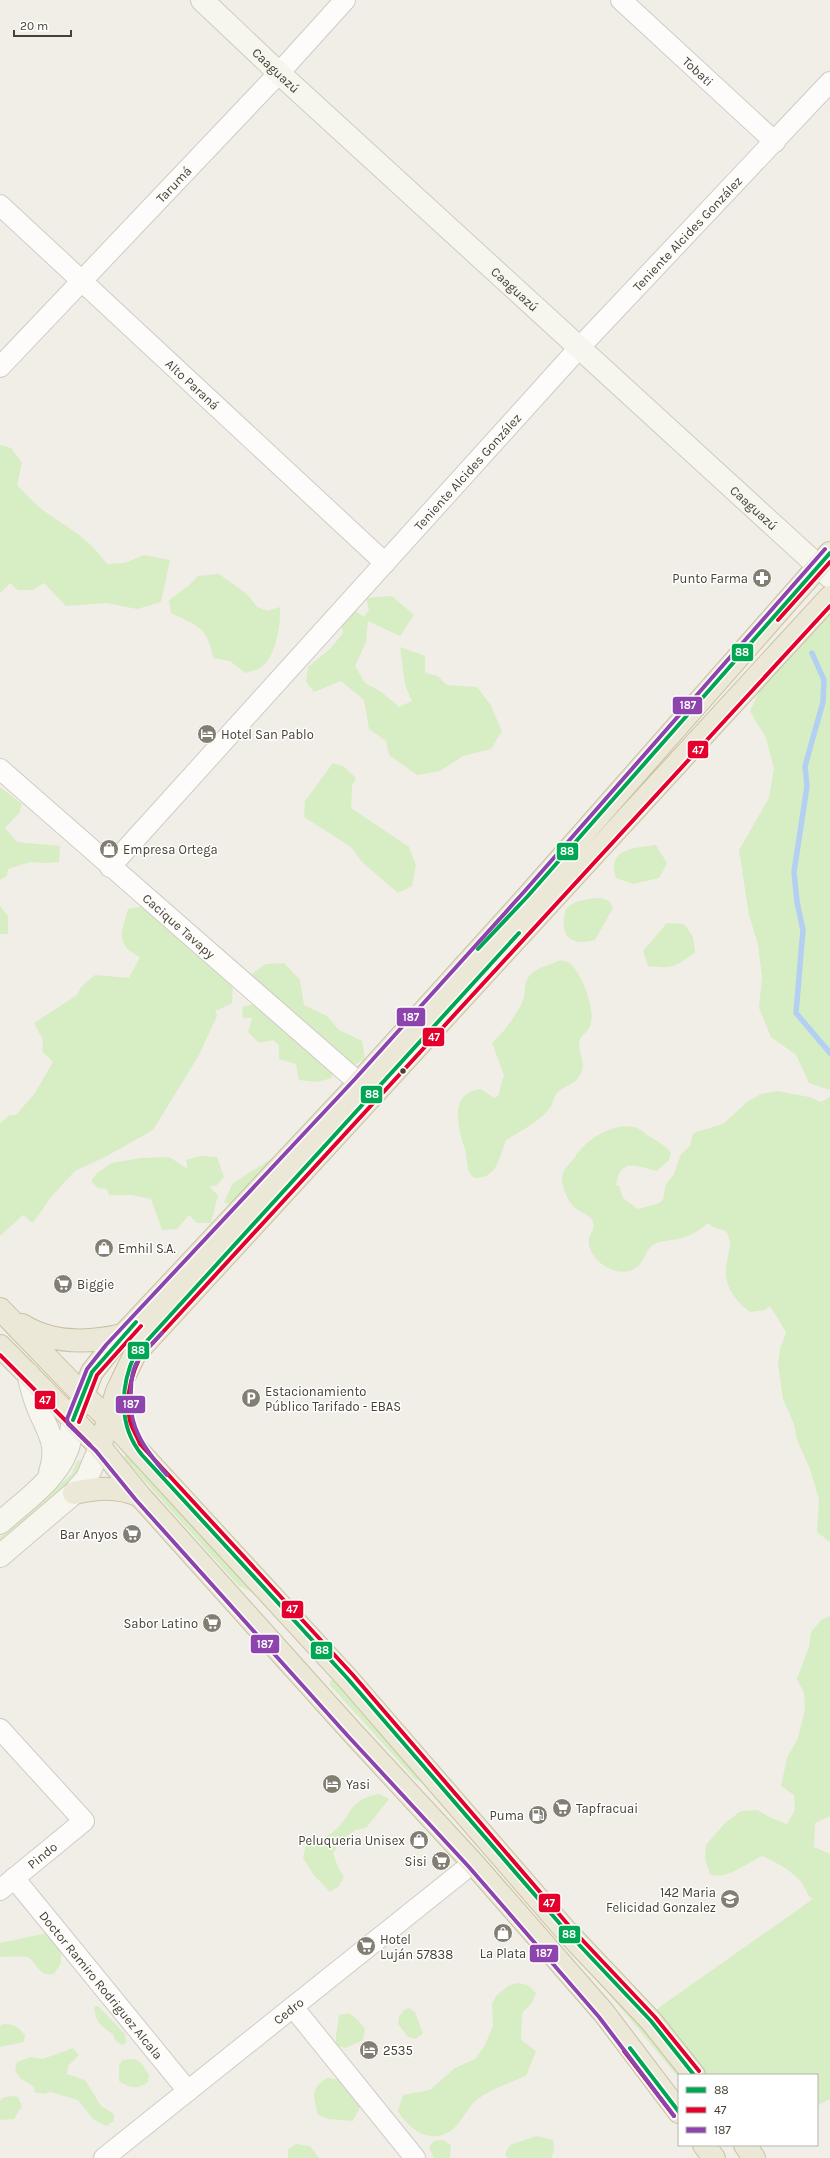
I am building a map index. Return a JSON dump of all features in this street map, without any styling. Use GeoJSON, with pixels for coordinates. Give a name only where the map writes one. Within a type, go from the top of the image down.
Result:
{"type":"FeatureCollection","features":[{"type":"Feature","properties":{"kind":"highway"},"geometry":{"type":"LineString","coordinates":[[73,1420],[82,1394],[92,1372],[123,1335],[359,1083],[826,565]]}},
{"type":"Feature","properties":{"kind":"highway"},"geometry":{"type":"LineString","coordinates":[[100,1447],[117,1391],[135,1354],[522,931],[608,841],[830,597]]}},
{"type":"Feature","properties":{"kind":"highway"},"geometry":{"type":"LineString","coordinates":[[3,1312],[37,1334],[56,1339],[102,1339],[123,1335]]}},
{"type":"Feature","properties":{"kind":"highway"},"geometry":{"type":"LineString","coordinates":[[3,1312],[82,1394],[108,1418],[336,1666],[566,1932],[651,2021],[693,2074]]}},
{"type":"Feature","properties":{"kind":"highway"},"geometry":{"type":"LineString","coordinates":[[0,1346],[100,1447],[140,1496],[351,1731],[473,1863],[604,2013],[678,2111]]}},
{"type":"Feature","properties":{"kind":"highway"},"geometry":{"type":"LineString","coordinates":[[129,1365],[123,1396],[124,1421],[135,1447]]}},
{"type":"Feature","properties":{"kind":"highway"},"geometry":{"type":"LineString","coordinates":[[74,1493],[95,1489],[115,1488],[140,1496]]}},
{"type":"Feature","properties":{"kind":"highway"},"geometry":{"type":"LineString","coordinates":[[216,1579],[243,1596],[316,1673],[326,1674],[336,1666]]}},
{"type":"Feature","properties":{"kind":"highway"},"geometry":{"type":"LineString","coordinates":[[405,1788],[430,1808],[526,1910],[541,1923],[566,1932]]}},
{"type":"Feature","properties":{"kind":"highway"},"geometry":{"type":"LineString","coordinates":[[705,2146],[714,2158]]}},
{"type":"Feature","properties":{"kind":"highway"},"geometry":{"type":"LineString","coordinates":[[746,2146],[754,2158]]}},
{"type":"Feature","properties":{"kind":"street","name":"Caaguazú"},"geometry":{"type":"LineString","coordinates":[[202,0],[279,73],[580,348],[826,565]]}},
{"type":"Feature","properties":{"kind":"street","name":"Tarumá"},"geometry":{"type":"LineString","coordinates":[[0,367],[279,73],[345,0]]}},
{"type":"Feature","properties":{"kind":"street","name":"Tobati"},"geometry":{"type":"LineString","coordinates":[[621,0],[775,142]]}},
{"type":"Feature","properties":{"kind":"street","name":"Teniente Alcides González"},"geometry":{"type":"LineString","coordinates":[[110,867],[580,348],[830,82]]}},
{"type":"Feature","properties":{"kind":"street","name":"Alto Paraná"},"geometry":{"type":"LineString","coordinates":[[0,205],[385,563]]}},
{"type":"Feature","properties":{"kind":"street","name":"Cacique Tavapy"},"geometry":{"type":"LineString","coordinates":[[0,769],[110,867],[359,1083]]}},
{"type":"Feature","properties":{"kind":"street"},"geometry":{"type":"LineString","coordinates":[[28,1374],[39,1410],[54,1444],[54,1460],[48,1479]]}},
{"type":"Feature","properties":{"kind":"street"},"geometry":{"type":"LineString","coordinates":[[0,1523],[48,1479],[60,1465],[68,1449],[73,1420]]}},
{"type":"Feature","properties":{"kind":"street"},"geometry":{"type":"LineString","coordinates":[[0,1556],[74,1493],[87,1478],[100,1447]]}},
{"type":"Feature","properties":{"kind":"street","name":"Pindo"},"geometry":{"type":"LineString","coordinates":[[0,1729],[84,1821],[7,1884]]}},
{"type":"Feature","properties":{"kind":"street","name":"Cedro"},"geometry":{"type":"LineString","coordinates":[[104,2158],[126,2151],[188,2091],[473,1863]]}},
{"type":"Feature","properties":{"kind":"street","name":"Doctor Ramiro Rodriguez Alcala"},"geometry":{"type":"LineString","coordinates":[[7,1884],[188,2091]]}},
{"type":"Feature","properties":{"kind":"street"},"geometry":{"type":"LineString","coordinates":[[293,2007],[415,2158]]}},
{"type":"Feature","properties":{"kind":"green space"},"geometry":{"type":"Polygon","coordinates":[[[0,445],[11,448],[22,463],[17,485],[39,507],[87,541],[107,564],[125,563],[144,555],[170,560],[161,602],[137,609],[107,603],[66,606],[44,583],[32,590],[18,590],[10,583],[0,593],[0,445]]]}},
{"type":"Feature","properties":{"kind":"green space"},"geometry":{"type":"Polygon","coordinates":[[[219,574],[247,594],[257,607],[267,611],[280,607],[280,622],[274,649],[270,657],[257,670],[245,673],[230,661],[213,658],[211,648],[205,634],[188,621],[171,613],[169,600],[187,587],[198,576],[219,574]]]}},
{"type":"Feature","properties":{"kind":"green space"},"geometry":{"type":"Polygon","coordinates":[[[392,596],[414,615],[400,636],[368,621],[366,642],[355,666],[365,683],[380,691],[399,707],[412,701],[405,685],[400,647],[425,656],[425,673],[438,676],[447,685],[477,687],[490,704],[502,731],[491,749],[463,756],[440,771],[417,775],[389,755],[386,741],[369,729],[364,700],[341,681],[314,692],[306,682],[308,667],[331,648],[343,633],[339,614],[353,609],[364,617],[369,610],[366,598],[392,596]]]}},
{"type":"Feature","properties":{"kind":"green space"},"geometry":{"type":"Polygon","coordinates":[[[830,615],[830,1090],[809,1083],[796,1055],[771,1037],[759,1008],[762,977],[758,944],[749,915],[739,850],[769,798],[774,768],[766,738],[750,711],[762,686],[830,615]]]}},
{"type":"Feature","properties":{"kind":"green space"},"geometry":{"type":"Polygon","coordinates":[[[333,763],[343,766],[356,778],[352,786],[351,808],[409,847],[416,865],[412,886],[398,893],[362,862],[351,847],[304,817],[305,801],[333,763]]]}},
{"type":"Feature","properties":{"kind":"green space"},"geometry":{"type":"Polygon","coordinates":[[[0,787],[22,804],[19,813],[5,828],[17,842],[60,846],[59,862],[30,862],[8,869],[7,876],[0,880],[0,787]]]}},
{"type":"Feature","properties":{"kind":"green space"},"geometry":{"type":"Polygon","coordinates":[[[656,845],[667,863],[659,878],[633,884],[616,878],[614,868],[615,861],[619,855],[624,851],[631,849],[656,845]]]}},
{"type":"Feature","properties":{"kind":"green space"},"geometry":{"type":"Polygon","coordinates":[[[601,898],[609,901],[613,908],[595,940],[582,942],[572,940],[568,937],[564,926],[567,908],[579,901],[601,898]]]}},
{"type":"Feature","properties":{"kind":"green space"},"geometry":{"type":"Polygon","coordinates":[[[0,906],[8,916],[8,934],[0,934],[0,906]]]}},
{"type":"Feature","properties":{"kind":"green space"},"geometry":{"type":"Polygon","coordinates":[[[145,906],[233,982],[232,1003],[218,1010],[215,1009],[217,1016],[199,1055],[153,1130],[107,1156],[75,1171],[51,1197],[33,1223],[23,1215],[0,1236],[0,1123],[10,1115],[16,1115],[35,1093],[53,1062],[42,1051],[43,1040],[34,1023],[77,995],[81,987],[95,975],[129,978],[140,957],[126,948],[123,943],[122,931],[128,909],[145,906]]]}},
{"type":"Feature","properties":{"kind":"green space"},"geometry":{"type":"Polygon","coordinates":[[[667,923],[684,924],[693,937],[695,952],[673,966],[648,966],[643,951],[667,923]]]}},
{"type":"Feature","properties":{"kind":"green space"},"geometry":{"type":"Polygon","coordinates":[[[560,960],[568,962],[578,973],[586,990],[591,1009],[592,1017],[589,1029],[579,1040],[579,1048],[583,1065],[581,1074],[574,1082],[556,1094],[550,1108],[541,1118],[506,1140],[496,1166],[488,1175],[474,1178],[469,1172],[458,1122],[460,1104],[464,1097],[471,1092],[481,1089],[494,1098],[498,1096],[504,1075],[492,1043],[505,1029],[519,1009],[522,1003],[528,977],[541,968],[560,960]]]}},
{"type":"Feature","properties":{"kind":"green space"},"geometry":{"type":"Polygon","coordinates":[[[284,963],[300,980],[304,1005],[327,1016],[339,1030],[362,1041],[365,1059],[345,1070],[250,975],[266,964],[284,963]]]}},
{"type":"Feature","properties":{"kind":"green space"},"geometry":{"type":"Polygon","coordinates":[[[255,1004],[334,1066],[332,1078],[317,1082],[299,1080],[296,1064],[279,1059],[279,1045],[273,1040],[259,1043],[248,1032],[252,1018],[243,1018],[242,1007],[255,1004]]]}},
{"type":"Feature","properties":{"kind":"green space"},"geometry":{"type":"Polygon","coordinates":[[[777,1091],[809,1097],[821,1102],[830,1097],[830,1542],[817,1532],[819,1499],[810,1469],[797,1440],[794,1424],[783,1399],[778,1364],[780,1349],[786,1332],[770,1306],[765,1310],[750,1312],[739,1302],[730,1290],[726,1276],[726,1269],[730,1243],[726,1231],[713,1227],[708,1223],[687,1236],[653,1245],[639,1265],[632,1270],[625,1272],[617,1271],[602,1264],[596,1259],[589,1245],[589,1239],[594,1225],[592,1219],[576,1209],[572,1204],[565,1193],[562,1181],[565,1169],[593,1138],[611,1129],[629,1126],[641,1130],[667,1148],[671,1153],[669,1160],[657,1171],[637,1166],[626,1167],[618,1176],[616,1185],[619,1186],[623,1198],[636,1208],[639,1209],[659,1203],[663,1200],[666,1184],[674,1174],[681,1154],[690,1146],[693,1133],[723,1124],[747,1102],[761,1094],[777,1091]]]}},
{"type":"Feature","properties":{"kind":"green space"},"geometry":{"type":"Polygon","coordinates":[[[201,1156],[217,1157],[224,1177],[217,1185],[209,1187],[218,1195],[211,1223],[197,1223],[189,1215],[177,1229],[162,1230],[151,1199],[132,1195],[109,1195],[107,1189],[98,1188],[91,1181],[97,1173],[112,1163],[141,1158],[169,1157],[188,1169],[186,1160],[201,1156]]]}},
{"type":"Feature","properties":{"kind":"green space"},"geometry":{"type":"Polygon","coordinates":[[[276,1156],[233,1206],[224,1202],[233,1183],[276,1156]]]}},
{"type":"Feature","properties":{"kind":"green space"},"geometry":{"type":"Polygon","coordinates":[[[0,1320],[69,1394],[66,1394],[0,1326],[0,1320]]]}},
{"type":"Feature","properties":{"kind":"green space"},"geometry":{"type":"Polygon","coordinates":[[[125,1455],[128,1455],[252,1592],[239,1586],[124,1458],[125,1455]]]}},
{"type":"Feature","properties":{"kind":"green space"},"geometry":{"type":"Polygon","coordinates":[[[81,1460],[80,1468],[61,1491],[48,1504],[0,1544],[0,1537],[72,1474],[77,1461],[81,1460]]]}},
{"type":"Feature","properties":{"kind":"green space"},"geometry":{"type":"Polygon","coordinates":[[[830,1616],[830,1816],[815,1823],[814,1847],[830,1854],[830,2099],[818,2105],[818,2074],[706,2074],[654,2011],[813,1899],[809,1896],[801,1882],[793,1874],[762,1856],[730,1873],[716,1876],[710,1874],[705,1859],[706,1845],[726,1822],[741,1811],[757,1810],[771,1818],[787,1824],[795,1810],[794,1795],[781,1786],[787,1758],[798,1738],[805,1709],[804,1693],[797,1679],[809,1647],[811,1632],[821,1620],[830,1616]]]}},
{"type":"Feature","properties":{"kind":"green space"},"geometry":{"type":"Polygon","coordinates":[[[334,1679],[427,1786],[414,1778],[330,1685],[330,1681],[334,1679]]]}},
{"type":"Feature","properties":{"kind":"green space"},"geometry":{"type":"Polygon","coordinates":[[[379,1794],[389,1799],[366,1828],[355,1830],[340,1842],[333,1853],[338,1867],[344,1877],[339,1886],[330,1892],[313,1874],[303,1858],[306,1845],[332,1833],[344,1821],[355,1804],[368,1797],[379,1794]]]}},
{"type":"Feature","properties":{"kind":"green space"},"geometry":{"type":"Polygon","coordinates":[[[47,1933],[61,1946],[61,1963],[54,1974],[44,1973],[26,1957],[0,1957],[0,1943],[47,1933]]]}},
{"type":"Feature","properties":{"kind":"green space"},"geometry":{"type":"Polygon","coordinates":[[[571,1943],[681,2074],[678,2074],[678,2077],[569,1946],[571,1943]]]}},
{"type":"Feature","properties":{"kind":"green space"},"geometry":{"type":"Polygon","coordinates":[[[517,1983],[528,1985],[536,1993],[532,2003],[522,2013],[521,2040],[536,2051],[526,2076],[499,2087],[474,2102],[456,2126],[449,2132],[434,2136],[426,2135],[413,2128],[398,2111],[403,2095],[430,2090],[455,2068],[475,2059],[484,2047],[493,2026],[492,2004],[496,1996],[508,1986],[517,1983]]]}},
{"type":"Feature","properties":{"kind":"green space"},"geometry":{"type":"Polygon","coordinates":[[[98,2006],[125,2034],[126,2043],[122,2045],[115,2040],[113,2034],[99,2023],[94,2007],[98,2006]]]}},
{"type":"Feature","properties":{"kind":"green space"},"geometry":{"type":"Polygon","coordinates":[[[409,2008],[415,2012],[423,2034],[415,2039],[408,2037],[398,2024],[399,2017],[404,2010],[409,2008]]]}},
{"type":"Feature","properties":{"kind":"green space"},"geometry":{"type":"Polygon","coordinates":[[[349,2013],[358,2020],[365,2029],[363,2040],[346,2048],[336,2046],[339,2015],[349,2013]]]}},
{"type":"Feature","properties":{"kind":"green space"},"geometry":{"type":"Polygon","coordinates":[[[4,2024],[16,2026],[25,2035],[24,2042],[0,2047],[0,2026],[4,2024]]]}},
{"type":"Feature","properties":{"kind":"green space"},"geometry":{"type":"Polygon","coordinates":[[[73,2048],[79,2055],[68,2066],[67,2074],[85,2080],[101,2106],[114,2114],[114,2121],[106,2126],[93,2119],[78,2100],[51,2092],[44,2094],[35,2092],[33,2086],[20,2078],[15,2070],[17,2062],[31,2057],[43,2059],[73,2048]]]}},
{"type":"Feature","properties":{"kind":"green space"},"geometry":{"type":"Polygon","coordinates":[[[135,2059],[142,2064],[149,2075],[148,2082],[141,2086],[130,2087],[119,2081],[119,2066],[122,2060],[135,2059]]]}},
{"type":"Feature","properties":{"kind":"green space"},"geometry":{"type":"Polygon","coordinates":[[[327,2078],[343,2080],[354,2086],[360,2107],[353,2121],[328,2119],[318,2115],[314,2094],[317,2086],[327,2078]]]}},
{"type":"Feature","properties":{"kind":"green space"},"geometry":{"type":"Polygon","coordinates":[[[11,2096],[18,2097],[22,2106],[14,2119],[0,2120],[0,2101],[2,2098],[11,2096]]]}},
{"type":"Feature","properties":{"kind":"green space"},"geometry":{"type":"Polygon","coordinates":[[[537,2136],[553,2140],[554,2151],[551,2158],[508,2158],[505,2154],[510,2145],[537,2136]]]}},
{"type":"Feature","properties":{"kind":"green space"},"geometry":{"type":"Polygon","coordinates":[[[443,2140],[451,2145],[450,2158],[434,2158],[429,2147],[434,2141],[443,2140]]]}},
{"type":"Feature","properties":{"kind":"green space"},"geometry":{"type":"Polygon","coordinates":[[[296,2144],[310,2146],[319,2158],[288,2158],[288,2149],[296,2144]]]}},
{"type":"Feature","properties":{"kind":"waterway"},"geometry":{"type":"LineString","coordinates":[[812,653],[824,680],[823,702],[805,766],[807,786],[794,872],[797,902],[803,930],[796,1013],[830,1053]]}},
{"type":"Feature","properties":{"kind":"transit line","name":"187"},"geometry":{"type":"LineString","coordinates":[[674,2116],[599,2017],[469,1867],[347,1735],[136,1500],[96,1451],[68,1424],[67,1419],[87,1369],[106,1345],[355,1079],[523,893],[825,549]]}},
{"type":"Feature","properties":{"kind":"transit line","name":"88"},"geometry":{"type":"LineString","coordinates":[[478,949],[527,897],[830,553]]}},
{"type":"Feature","properties":{"kind":"transit line","name":"47"},"geometry":{"type":"LineString","coordinates":[[778,620],[830,562]]}},
{"type":"Feature","properties":{"kind":"transit line","name":"47"},"geometry":{"type":"LineString","coordinates":[[699,2071],[655,2017],[571,1928],[353,1675],[140,1444],[130,1421],[128,1405],[130,1388],[140,1357],[830,606]]}},
{"type":"Feature","properties":{"kind":"transit line","name":"88"},"geometry":{"type":"LineString","coordinates":[[519,933],[135,1354],[126,1380],[124,1393],[125,1419],[134,1444],[142,1455],[348,1679],[567,1932],[651,2021],[693,2074]]}},
{"type":"Feature","properties":{"kind":"transit line","name":"88"},"geometry":{"type":"LineString","coordinates":[[73,1420],[92,1372],[136,1322]]}},
{"type":"Feature","properties":{"kind":"transit line","name":"47"},"geometry":{"type":"LineString","coordinates":[[79,1422],[97,1375],[141,1326]]}},
{"type":"Feature","properties":{"kind":"transit line","name":"187"},"geometry":{"type":"LineString","coordinates":[[162,1333],[136,1364],[132,1377],[130,1404],[139,1437],[167,1475]]}},
{"type":"Feature","properties":{"kind":"transit line","name":"47"},"geometry":{"type":"LineString","coordinates":[[0,1355],[90,1445]]}},
{"type":"Feature","properties":{"kind":"transit line","name":"88"},"geometry":{"type":"LineString","coordinates":[[630,2048],[678,2111]]}},
{"type":"Feature","properties":{"kind":"transit line","name":"47"},"geometry":{"type":"LineString","coordinates":[[624,2051],[674,2116]]}},
{"type":"Feature","properties":{"kind":"place","name":"Punto Farma"},"geometry":{"type":"Point","coordinates":[762,578]}},
{"type":"Feature","properties":{"kind":"place","name":"Hotel San Pablo"},"geometry":{"type":"Point","coordinates":[207,734]}},
{"type":"Feature","properties":{"kind":"place","name":"Empresa Ortega"},"geometry":{"type":"Point","coordinates":[109,849]}},
{"type":"Feature","properties":{"kind":"place","name":"Emhil S.A."},"geometry":{"type":"Point","coordinates":[104,1248]}},
{"type":"Feature","properties":{"kind":"place","name":"Biggie"},"geometry":{"type":"Point","coordinates":[63,1284]}},
{"type":"Feature","properties":{"kind":"place","name":"Estacionamiento Público Tarifado - EBAS"},"geometry":{"type":"Point","coordinates":[251,1398]}},
{"type":"Feature","properties":{"kind":"place","name":"Bar Anyos"},"geometry":{"type":"Point","coordinates":[132,1534]}},
{"type":"Feature","properties":{"kind":"place","name":"Sabor Latino"},"geometry":{"type":"Point","coordinates":[212,1623]}},
{"type":"Feature","properties":{"kind":"place","name":"Yasi"},"geometry":{"type":"Point","coordinates":[332,1784]}},
{"type":"Feature","properties":{"kind":"place","name":"Tapfracuai"},"geometry":{"type":"Point","coordinates":[562,1808]}},
{"type":"Feature","properties":{"kind":"place","name":"Puma"},"geometry":{"type":"Point","coordinates":[538,1815]}},
{"type":"Feature","properties":{"kind":"place","name":"Peluqueria Unisex"},"geometry":{"type":"Point","coordinates":[419,1840]}},
{"type":"Feature","properties":{"kind":"place","name":"Sisi"},"geometry":{"type":"Point","coordinates":[441,1861]}},
{"type":"Feature","properties":{"kind":"place","name":"142 Maria Felicidad Gonzalez"},"geometry":{"type":"Point","coordinates":[730,1899]}},
{"type":"Feature","properties":{"kind":"place","name":"La Plata"},"geometry":{"type":"Point","coordinates":[503,1933]}},
{"type":"Feature","properties":{"kind":"place","name":"Hotel Luján 57838"},"geometry":{"type":"Point","coordinates":[366,1946]}},
{"type":"Feature","properties":{"kind":"place","name":"2535"},"geometry":{"type":"Point","coordinates":[369,2050]}}]}
